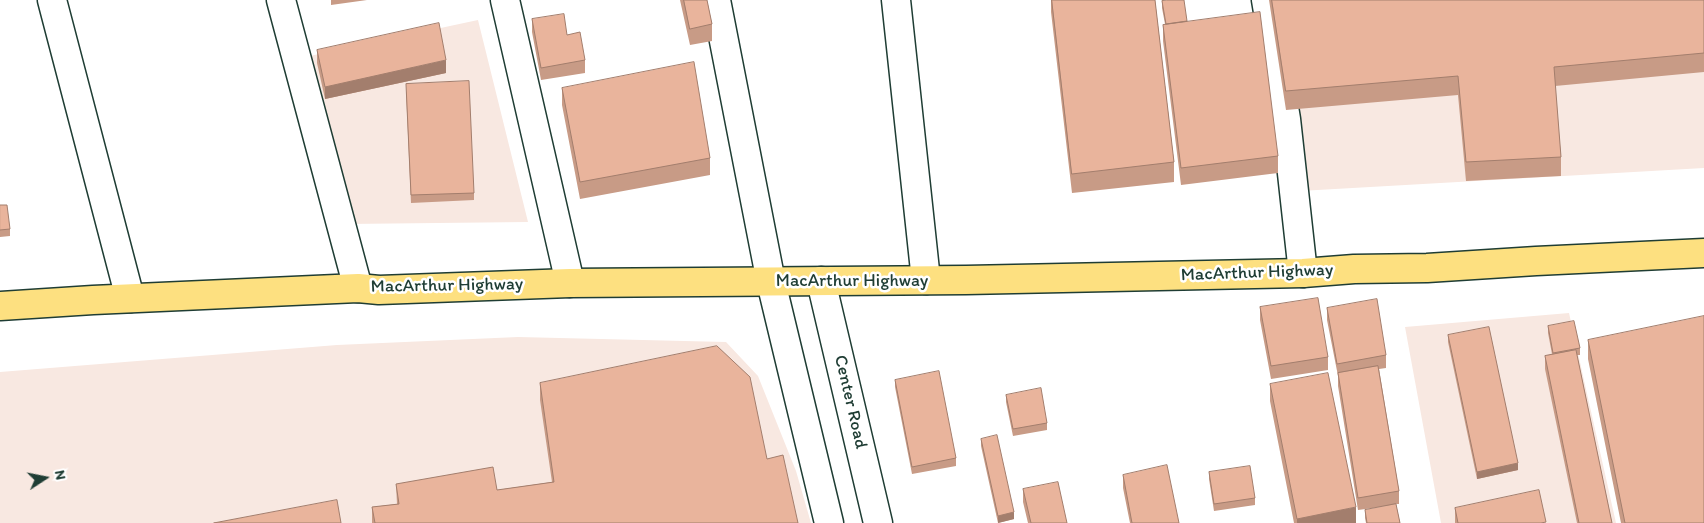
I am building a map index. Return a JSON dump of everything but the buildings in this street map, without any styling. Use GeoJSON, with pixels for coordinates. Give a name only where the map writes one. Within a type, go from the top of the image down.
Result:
{"type":"FeatureCollection","features":[{"type":"Feature","properties":{"kind":"highway","name":"MacArthur Highway"},"geometry":{"type":"LineString","coordinates":[[0,306],[358,288],[379,290],[570,283],[926,280],[1303,273],[1354,269],[1427,268],[1704,254]]}},
{"type":"Feature","properties":{"kind":"street"},"geometry":{"type":"LineString","coordinates":[[52,0],[130,298]]}},
{"type":"Feature","properties":{"kind":"street"},"geometry":{"type":"LineString","coordinates":[[281,0],[358,288]]}},
{"type":"Feature","properties":{"kind":"street"},"geometry":{"type":"LineString","coordinates":[[505,0],[570,283]]}},
{"type":"Feature","properties":{"kind":"street"},"geometry":{"type":"LineString","coordinates":[[716,0],[771,282],[829,523]]}},
{"type":"Feature","properties":{"kind":"street"},"geometry":{"type":"LineString","coordinates":[[896,0],[926,280]]}},
{"type":"Feature","properties":{"kind":"street"},"geometry":{"type":"LineString","coordinates":[[1266,0],[1286,119],[1303,273]]}},
{"type":"Feature","properties":{"kind":"street","name":"Center Road"},"geometry":{"type":"LineString","coordinates":[[821,281],[878,523]]}},
{"type":"Feature","properties":{"kind":"shaded area"},"geometry":{"type":"Polygon","coordinates":[[[1704,0],[1704,168],[1300,191],[1286,110],[1704,0]]]}},
{"type":"Feature","properties":{"kind":"shaded area"},"geometry":{"type":"Polygon","coordinates":[[[478,20],[528,222],[347,224],[305,57],[478,20]]]}},
{"type":"Feature","properties":{"kind":"shaded area"},"geometry":{"type":"Polygon","coordinates":[[[1569,313],[1616,523],[1441,523],[1405,327],[1569,313]]]}},
{"type":"Feature","properties":{"kind":"shaded area"},"geometry":{"type":"Polygon","coordinates":[[[518,337],[726,342],[758,376],[796,471],[811,523],[0,523],[0,372],[337,345],[518,337]]]}}]}
